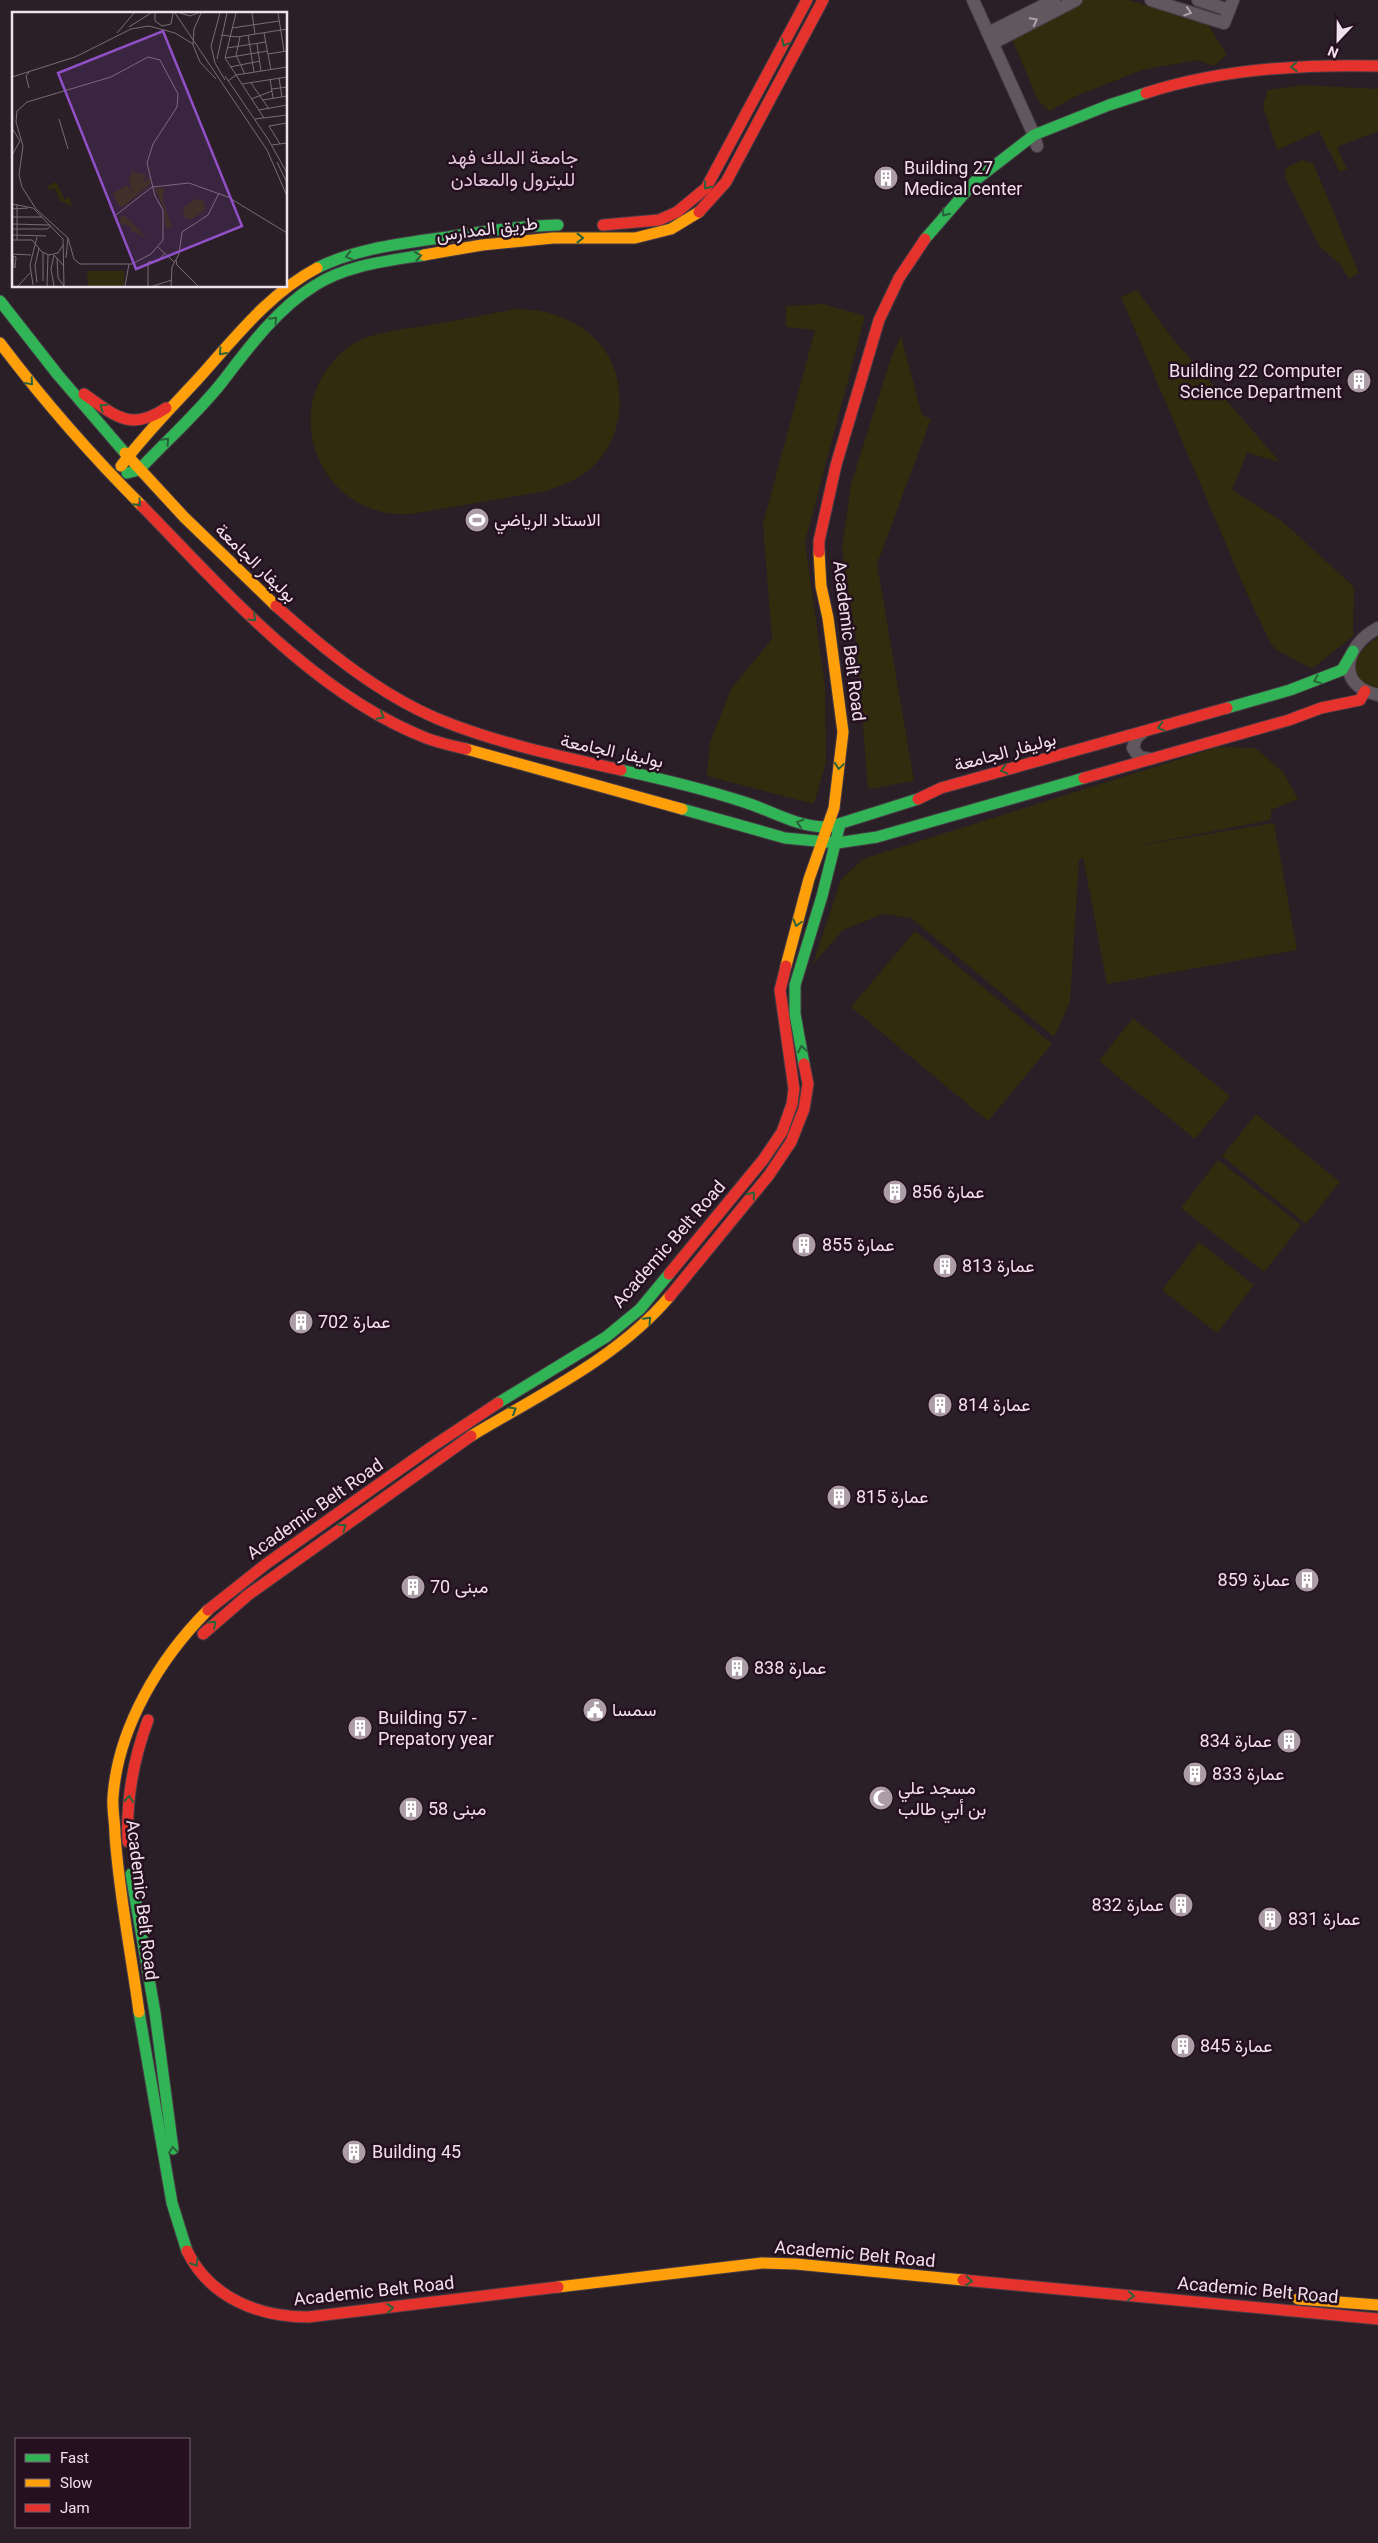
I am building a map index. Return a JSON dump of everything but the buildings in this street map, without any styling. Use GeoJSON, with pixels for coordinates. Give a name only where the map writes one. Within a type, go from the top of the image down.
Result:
{"type":"FeatureCollection","features":[{"type":"Feature","properties":{"kind":"street"},"geometry":{"type":"LineString","coordinates":[[593,225],[644,224],[659,220],[684,207],[706,188],[807,0]]}},
{"type":"Feature","properties":{"kind":"street","name":"طريق المدارس"},"geometry":{"type":"LineString","coordinates":[[139,470],[222,382],[236,361],[287,306],[315,285],[332,276],[368,264],[482,245],[552,238],[635,238],[655,234],[688,220],[708,204],[726,182],[822,0]]}},
{"type":"Feature","properties":{"kind":"street"},"geometry":{"type":"LineString","coordinates":[[973,0],[1035,141]]}},
{"type":"Feature","properties":{"kind":"street"},"geometry":{"type":"LineString","coordinates":[[991,38],[1054,0]]}},
{"type":"Feature","properties":{"kind":"street"},"geometry":{"type":"LineString","coordinates":[[991,38],[1076,0]]}},
{"type":"Feature","properties":{"kind":"street"},"geometry":{"type":"LineString","coordinates":[[1151,0],[1224,23],[1231,5],[1198,0]]}},
{"type":"Feature","properties":{"kind":"street","name":"Academic Belt Road"},"geometry":{"type":"LineString","coordinates":[[186,1654],[202,1634],[248,1595],[487,1425],[600,1358],[634,1334],[661,1306],[769,1175],[791,1142],[804,1109],[808,1084],[795,1014],[795,985],[837,843],[835,826],[843,732],[830,628],[821,586],[819,542],[829,494],[879,320],[899,278],[930,231],[977,179],[1035,141],[1119,102],[1177,82],[1280,68],[1334,65],[1378,66]]}},
{"type":"Feature","properties":{"kind":"street","name":"Academic Belt Road"},"geometry":{"type":"LineString","coordinates":[[851,762],[847,687],[832,612],[826,554],[834,503],[874,366],[889,324],[908,284],[933,243],[972,195],[1035,141],[1135,101],[1215,83],[1378,76]]}},
{"type":"Feature","properties":{"kind":"street"},"geometry":{"type":"LineString","coordinates":[[288,286],[323,265],[365,252],[523,226],[573,225]]}},
{"type":"Feature","properties":{"kind":"street"},"geometry":{"type":"LineString","coordinates":[[113,477],[128,456],[178,401],[286,288]]}},
{"type":"Feature","properties":{"kind":"street","name":"بوليفار الجامعة"},"geometry":{"type":"LineString","coordinates":[[0,301],[62,379],[139,470],[209,544],[303,633],[379,685],[435,717],[531,751],[668,781],[755,806],[794,822],[816,828],[835,826],[906,804],[941,788],[1143,732],[1312,682],[1342,670],[1353,651]]}},
{"type":"Feature","properties":{"kind":"street","name":"بوليفار الجامعة"},"geometry":{"type":"LineString","coordinates":[[0,343],[24,375],[113,477],[218,584],[315,674],[361,706],[426,738],[785,838],[837,843],[877,836],[1153,760],[1290,720],[1321,708],[1360,700],[1365,691]]}},
{"type":"Feature","properties":{"kind":"street"},"geometry":{"type":"LineString","coordinates":[[62,379],[109,411],[134,421],[149,419],[178,401]]}},
{"type":"Feature","properties":{"kind":"street"},"geometry":{"type":"LineString","coordinates":[[113,477],[139,470]]}},
{"type":"Feature","properties":{"kind":"street"},"geometry":{"type":"LineString","coordinates":[[1378,628],[1371,632],[1353,651],[1348,667],[1351,680],[1365,691],[1378,695]]}},
{"type":"Feature","properties":{"kind":"street"},"geometry":{"type":"LineString","coordinates":[[426,738],[435,717]]}},
{"type":"Feature","properties":{"kind":"street"},"geometry":{"type":"LineString","coordinates":[[1143,732],[1136,738],[1133,748],[1139,757],[1153,760]]}},
{"type":"Feature","properties":{"kind":"street","name":"Academic Belt Road"},"geometry":{"type":"LineString","coordinates":[[849,790],[835,826],[823,843],[809,879],[780,990],[794,1089],[792,1104],[782,1132],[763,1160],[625,1323],[595,1346],[464,1425],[238,1586],[193,1625],[176,1646],[148,1689],[117,1768],[113,1796],[116,1860],[154,2112],[177,2228],[196,2267],[216,2288],[252,2310],[292,2318],[762,2263],[796,2264],[1378,2319]]}},
{"type":"Feature","properties":{"kind":"street","name":"Academic Belt Road"},"geometry":{"type":"LineString","coordinates":[[151,1712],[141,1738],[130,1791],[127,1828],[129,1866],[155,2013],[178,2196],[194,2244],[204,2256]]}},
{"type":"Feature","properties":{"kind":"street","name":"Academic Belt Road"},"geometry":{"type":"LineString","coordinates":[[234,2285],[247,2295],[277,2305],[328,2307],[380,2299],[777,2255],[884,2266],[1230,2293]]}},
{"type":"Feature","properties":{"kind":"street","name":"Academic Belt Road"},"geometry":{"type":"LineString","coordinates":[[1289,2298],[1378,2305]]}},
{"type":"Feature","properties":{"kind":"shaded area"},"geometry":{"type":"Polygon","coordinates":[[[1084,0],[1128,0],[1207,23],[1227,55],[1214,66],[1197,60],[1142,70],[1076,96],[1049,111],[1038,100],[1011,37],[1084,0]]]}},
{"type":"Feature","properties":{"kind":"shaded area"},"geometry":{"type":"Polygon","coordinates":[[[1302,85],[1378,89],[1378,131],[1337,147],[1347,169],[1340,172],[1319,131],[1277,150],[1263,106],[1268,90],[1302,85]]]}},
{"type":"Feature","properties":{"kind":"shaded area"},"geometry":{"type":"Polygon","coordinates":[[[1301,160],[1313,163],[1359,273],[1349,279],[1340,264],[1320,247],[1285,177],[1286,168],[1301,160]]]}},
{"type":"Feature","properties":{"kind":"shaded area"},"geometry":{"type":"Polygon","coordinates":[[[1137,290],[1172,338],[1280,462],[1247,453],[1232,490],[1282,521],[1354,587],[1353,636],[1312,669],[1277,650],[1271,644],[1248,596],[1121,297],[1137,290]]]}},
{"type":"Feature","properties":{"kind":"shaded area"},"geometry":{"type":"Polygon","coordinates":[[[823,304],[865,316],[805,542],[825,686],[826,763],[814,804],[707,776],[710,742],[731,689],[772,639],[763,524],[815,330],[786,327],[786,306],[823,304]]]}},
{"type":"Feature","properties":{"kind":"shaded area"},"geometry":{"type":"Polygon","coordinates":[[[515,309],[537,311],[558,316],[576,324],[592,336],[605,351],[615,369],[619,390],[617,426],[606,450],[593,467],[574,480],[546,491],[411,514],[379,511],[352,499],[331,480],[317,456],[311,429],[313,400],[324,373],[346,349],[365,338],[386,332],[515,309]]]}},
{"type":"Feature","properties":{"kind":"shaded area"},"geometry":{"type":"Polygon","coordinates":[[[901,336],[922,415],[931,419],[877,564],[914,781],[868,789],[856,639],[842,549],[851,484],[890,361],[901,336]]]}},
{"type":"Feature","properties":{"kind":"shaded area"},"geometry":{"type":"Polygon","coordinates":[[[1378,637],[1378,691],[1358,679],[1354,667],[1363,649],[1378,637]]]}},
{"type":"Feature","properties":{"kind":"shaded area"},"geometry":{"type":"Polygon","coordinates":[[[1218,747],[1255,748],[1283,772],[1298,799],[1271,810],[1271,820],[1126,848],[1274,823],[1297,950],[1107,984],[1083,857],[1079,860],[1070,1002],[1054,1037],[911,918],[883,914],[843,930],[813,964],[841,880],[863,859],[1218,747]]]}},
{"type":"Feature","properties":{"kind":"shaded area"},"geometry":{"type":"Polygon","coordinates":[[[915,931],[1052,1044],[988,1121],[851,1007],[915,931]]]}},
{"type":"Feature","properties":{"kind":"shaded area"},"geometry":{"type":"Polygon","coordinates":[[[1133,1018],[1230,1096],[1195,1139],[1099,1061],[1133,1018]]]}},
{"type":"Feature","properties":{"kind":"shaded area"},"geometry":{"type":"Polygon","coordinates":[[[1256,1114],[1340,1182],[1306,1224],[1222,1156],[1256,1114]]]}},
{"type":"Feature","properties":{"kind":"shaded area"},"geometry":{"type":"Polygon","coordinates":[[[1218,1160],[1301,1225],[1264,1272],[1181,1208],[1218,1160]]]}},
{"type":"Feature","properties":{"kind":"shaded area"},"geometry":{"type":"Polygon","coordinates":[[[1199,1242],[1254,1285],[1217,1333],[1162,1290],[1199,1242]]]}},
{"type":"Feature","properties":{"kind":"traffic: fast"},"geometry":{"type":"LineString","coordinates":[[925,239],[977,179],[1034,135],[1109,105],[1146,93]]}},
{"type":"Feature","properties":{"kind":"traffic: fast"},"geometry":{"type":"LineString","coordinates":[[317,268],[346,256],[393,245],[499,230],[558,225]]}},
{"type":"Feature","properties":{"kind":"traffic: fast"},"geometry":{"type":"LineString","coordinates":[[127,473],[139,470],[193,416],[264,329],[301,295],[339,273],[381,262],[424,255]]}},
{"type":"Feature","properties":{"kind":"traffic: fast"},"geometry":{"type":"LineString","coordinates":[[0,301],[58,375],[125,453]]}},
{"type":"Feature","properties":{"kind":"traffic: fast"},"geometry":{"type":"LineString","coordinates":[[1227,708],[1290,690],[1342,670],[1353,651]]}},
{"type":"Feature","properties":{"kind":"traffic: fast"},"geometry":{"type":"LineString","coordinates":[[621,770],[714,793],[796,822],[818,827],[829,827],[918,799]]}},
{"type":"Feature","properties":{"kind":"traffic: fast"},"geometry":{"type":"LineString","coordinates":[[682,809],[785,838],[837,843],[877,837],[1084,778]]}},
{"type":"Feature","properties":{"kind":"traffic: fast"},"geometry":{"type":"LineString","coordinates":[[804,1064],[795,1014],[795,985],[822,896],[840,824]]}},
{"type":"Feature","properties":{"kind":"traffic: fast"},"geometry":{"type":"LineString","coordinates":[[498,1403],[606,1337],[640,1309],[669,1274]]}},
{"type":"Feature","properties":{"kind":"traffic: fast"},"geometry":{"type":"LineString","coordinates":[[131,1874],[155,2013],[173,2149]]}},
{"type":"Feature","properties":{"kind":"traffic: fast"},"geometry":{"type":"LineString","coordinates":[[139,2012],[172,2203],[187,2251]]}},
{"type":"Feature","properties":{"kind":"traffic: slow"},"geometry":{"type":"LineString","coordinates":[[424,255],[482,245],[553,238],[635,238],[671,229],[699,212]]}},
{"type":"Feature","properties":{"kind":"traffic: slow"},"geometry":{"type":"LineString","coordinates":[[288,287],[317,268]]}},
{"type":"Feature","properties":{"kind":"traffic: slow"},"geometry":{"type":"LineString","coordinates":[[121,466],[148,433],[238,333],[267,304],[287,288]]}},
{"type":"Feature","properties":{"kind":"traffic: slow"},"geometry":{"type":"LineString","coordinates":[[0,343],[68,427],[142,506]]}},
{"type":"Feature","properties":{"kind":"traffic: slow"},"geometry":{"type":"LineString","coordinates":[[125,453],[184,517],[276,606]]}},
{"type":"Feature","properties":{"kind":"traffic: slow"},"geometry":{"type":"LineString","coordinates":[[786,966],[809,879],[834,808],[843,732],[828,618],[821,586],[819,552]]}},
{"type":"Feature","properties":{"kind":"traffic: slow"},"geometry":{"type":"LineString","coordinates":[[466,749],[682,809]]}},
{"type":"Feature","properties":{"kind":"traffic: slow"},"geometry":{"type":"LineString","coordinates":[[471,1436],[602,1357],[627,1338],[670,1296]]}},
{"type":"Feature","properties":{"kind":"traffic: slow"},"geometry":{"type":"LineString","coordinates":[[139,2012],[117,1857],[113,1802],[117,1771],[123,1745],[144,1695],[174,1650],[208,1610]]}},
{"type":"Feature","properties":{"kind":"traffic: slow"},"geometry":{"type":"LineString","coordinates":[[558,2287],[762,2263],[796,2264],[963,2280]]}},
{"type":"Feature","properties":{"kind":"traffic: slow"},"geometry":{"type":"LineString","coordinates":[[1298,2299],[1378,2305]]}},
{"type":"Feature","properties":{"kind":"traffic: jam"},"geometry":{"type":"LineString","coordinates":[[603,225],[659,220],[677,212],[706,188],[807,0]]}},
{"type":"Feature","properties":{"kind":"traffic: jam"},"geometry":{"type":"LineString","coordinates":[[699,212],[726,182],[823,0]]}},
{"type":"Feature","properties":{"kind":"traffic: jam"},"geometry":{"type":"LineString","coordinates":[[1146,93],[1203,78],[1232,73],[1290,67],[1378,66]]}},
{"type":"Feature","properties":{"kind":"traffic: jam"},"geometry":{"type":"LineString","coordinates":[[819,552],[819,541],[836,465],[879,320],[899,278],[925,239]]}},
{"type":"Feature","properties":{"kind":"traffic: jam"},"geometry":{"type":"LineString","coordinates":[[84,394],[114,414],[133,420],[143,419],[166,408]]}},
{"type":"Feature","properties":{"kind":"traffic: jam"},"geometry":{"type":"LineString","coordinates":[[142,506],[238,605],[273,637],[346,695],[385,719],[426,738],[466,749]]}},
{"type":"Feature","properties":{"kind":"traffic: jam"},"geometry":{"type":"LineString","coordinates":[[276,606],[352,669],[394,696],[438,719],[505,742],[621,770]]}},
{"type":"Feature","properties":{"kind":"traffic: jam"},"geometry":{"type":"LineString","coordinates":[[1084,778],[1289,720],[1321,708],[1360,700],[1365,691]]}},
{"type":"Feature","properties":{"kind":"traffic: jam"},"geometry":{"type":"LineString","coordinates":[[918,799],[941,788],[1227,708]]}},
{"type":"Feature","properties":{"kind":"traffic: jam"},"geometry":{"type":"LineString","coordinates":[[669,1274],[763,1160],[782,1132],[792,1104],[794,1089],[780,990],[786,966]]}},
{"type":"Feature","properties":{"kind":"traffic: jam"},"geometry":{"type":"LineString","coordinates":[[670,1296],[769,1175],[791,1142],[804,1109],[808,1084],[804,1064]]}},
{"type":"Feature","properties":{"kind":"traffic: jam"},"geometry":{"type":"LineString","coordinates":[[208,1610],[266,1564],[430,1448],[498,1403]]}},
{"type":"Feature","properties":{"kind":"traffic: jam"},"geometry":{"type":"LineString","coordinates":[[203,1634],[248,1595],[471,1436]]}},
{"type":"Feature","properties":{"kind":"traffic: jam"},"geometry":{"type":"LineString","coordinates":[[128,1842],[129,1795],[138,1750],[148,1720]]}},
{"type":"Feature","properties":{"kind":"traffic: jam"},"geometry":{"type":"LineString","coordinates":[[187,2251],[197,2267],[222,2293],[254,2309],[290,2316],[308,2317],[558,2287]]}},
{"type":"Feature","properties":{"kind":"traffic: jam"},"geometry":{"type":"LineString","coordinates":[[963,2280],[1378,2319]]}},
{"type":"Feature","properties":{"kind":"place","name":"Building 27 Medical center"},"geometry":{"type":"Point","coordinates":[886,178]}},
{"type":"Feature","properties":{"kind":"place","name":"Building 22 Computer Science Department"},"geometry":{"type":"Point","coordinates":[1359,381]}},
{"type":"Feature","properties":{"kind":"place","name":"الاستاد الرياضي"},"geometry":{"type":"Point","coordinates":[477,520]}},
{"type":"Feature","properties":{"kind":"place","name":"عمارة 856"},"geometry":{"type":"Point","coordinates":[895,1192]}},
{"type":"Feature","properties":{"kind":"place","name":"عمارة 855"},"geometry":{"type":"Point","coordinates":[804,1245]}},
{"type":"Feature","properties":{"kind":"place","name":"عمارة 813"},"geometry":{"type":"Point","coordinates":[945,1266]}},
{"type":"Feature","properties":{"kind":"place","name":"عمارة 702"},"geometry":{"type":"Point","coordinates":[301,1322]}},
{"type":"Feature","properties":{"kind":"place","name":"عمارة 814"},"geometry":{"type":"Point","coordinates":[940,1405]}},
{"type":"Feature","properties":{"kind":"place","name":"عمارة 815"},"geometry":{"type":"Point","coordinates":[839,1497]}},
{"type":"Feature","properties":{"kind":"place","name":"عمارة 859"},"geometry":{"type":"Point","coordinates":[1307,1580]}},
{"type":"Feature","properties":{"kind":"place","name":"مبنى 70"},"geometry":{"type":"Point","coordinates":[413,1587]}},
{"type":"Feature","properties":{"kind":"place","name":"عمارة 838"},"geometry":{"type":"Point","coordinates":[737,1668]}},
{"type":"Feature","properties":{"kind":"place","name":"سمسا"},"geometry":{"type":"Point","coordinates":[595,1710]}},
{"type":"Feature","properties":{"kind":"place","name":"Building 57 - Prepatory year"},"geometry":{"type":"Point","coordinates":[360,1728]}},
{"type":"Feature","properties":{"kind":"place","name":"عمارة 834"},"geometry":{"type":"Point","coordinates":[1289,1741]}},
{"type":"Feature","properties":{"kind":"place","name":"عمارة 833"},"geometry":{"type":"Point","coordinates":[1195,1774]}},
{"type":"Feature","properties":{"kind":"place","name":"مسجد علي بن أبي طالب"},"geometry":{"type":"Point","coordinates":[881,1798]}},
{"type":"Feature","properties":{"kind":"place","name":"مبنى 58"},"geometry":{"type":"Point","coordinates":[411,1809]}},
{"type":"Feature","properties":{"kind":"place","name":"عمارة 832"},"geometry":{"type":"Point","coordinates":[1181,1905]}},
{"type":"Feature","properties":{"kind":"place","name":"عمارة 831"},"geometry":{"type":"Point","coordinates":[1270,1919]}},
{"type":"Feature","properties":{"kind":"place","name":"عمارة 845"},"geometry":{"type":"Point","coordinates":[1183,2046]}},
{"type":"Feature","properties":{"kind":"place","name":"Building 45"},"geometry":{"type":"Point","coordinates":[354,2152]}},
{"type":"Feature","properties":{"kind":"district","name":"جامعة الملك فهد للبترول والمعادن"},"geometry":{"type":"Point","coordinates":[513,168]}}]}
